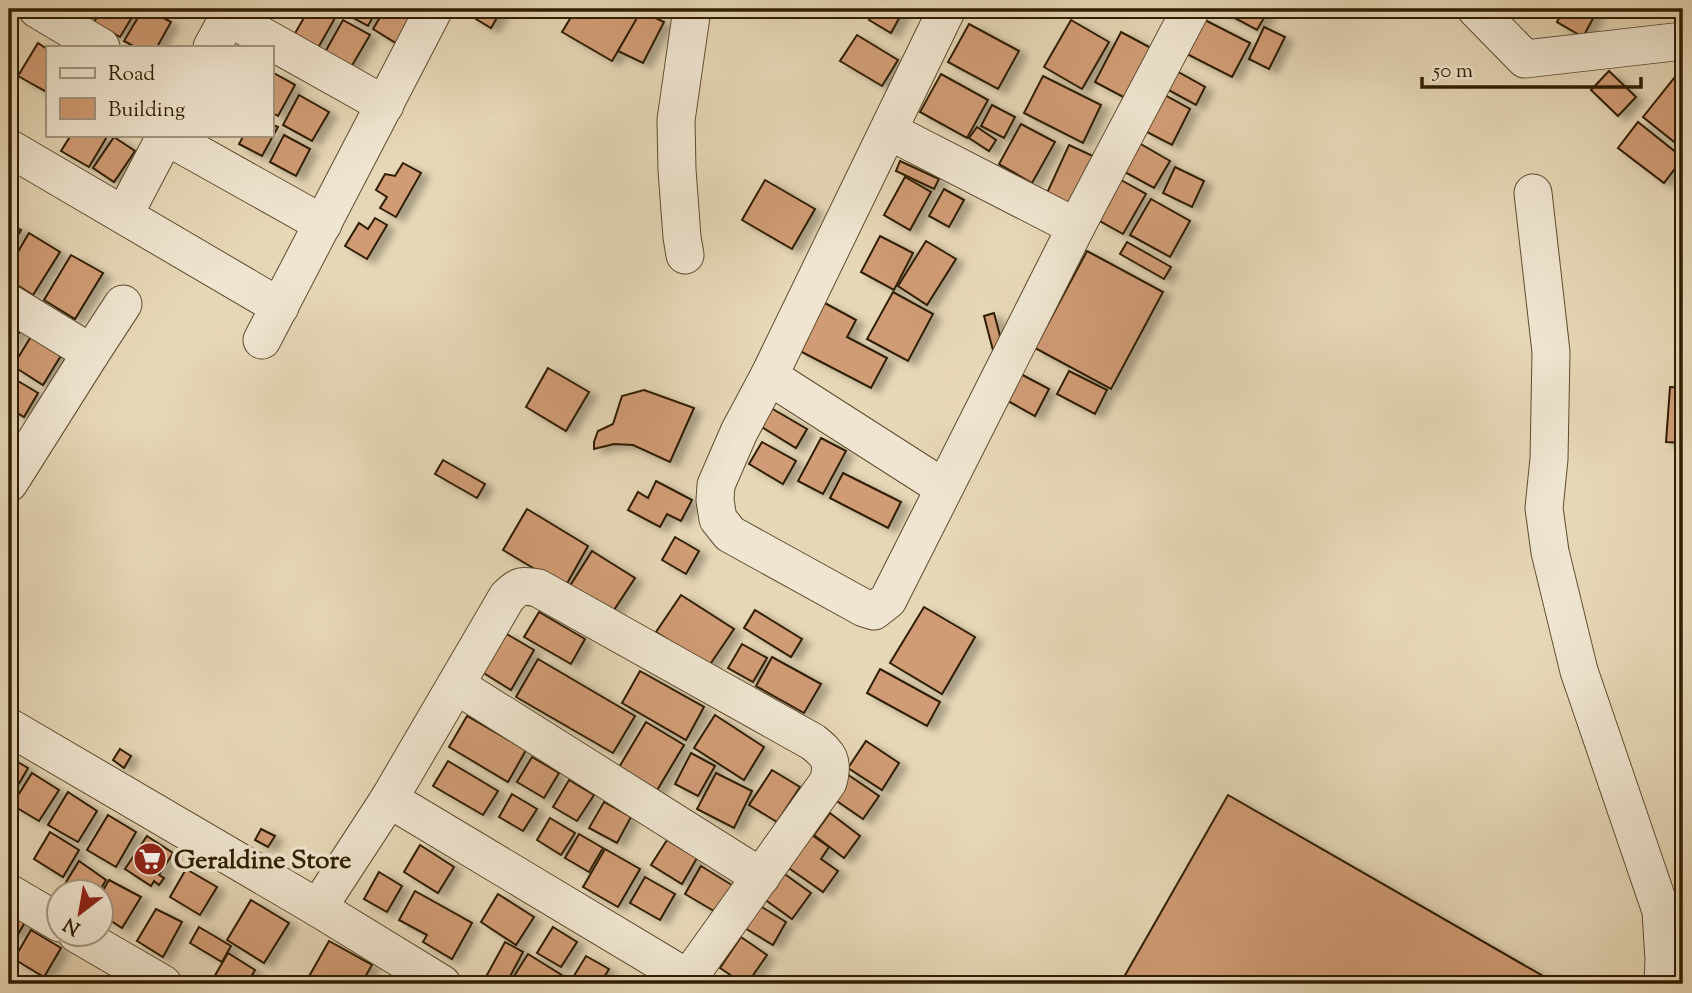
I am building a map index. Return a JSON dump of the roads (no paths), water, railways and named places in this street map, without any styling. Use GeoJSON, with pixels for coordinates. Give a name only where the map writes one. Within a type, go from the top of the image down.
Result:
{"type":"FeatureCollection","features":[{"type":"Feature","properties":{"kind":"street"},"geometry":{"type":"LineString","coordinates":[[37,9],[99,46]]}},
{"type":"Feature","properties":{"kind":"street"},"geometry":{"type":"LineString","coordinates":[[262,340],[434,9]]}},
{"type":"Feature","properties":{"kind":"street"},"geometry":{"type":"LineString","coordinates":[[685,255],[677,170],[676,120],[692,9]]}},
{"type":"Feature","properties":{"kind":"street"},"geometry":{"type":"LineString","coordinates":[[947,9],[769,376],[739,432],[716,485],[718,519],[730,534],[863,608],[874,611],[888,600],[1076,227],[1191,9]]}},
{"type":"Feature","properties":{"kind":"street"},"geometry":{"type":"LineString","coordinates":[[1476,9],[1525,59],[1683,41]]}},
{"type":"Feature","properties":{"kind":"street"},"geometry":{"type":"LineString","coordinates":[[224,24],[268,46]]}},
{"type":"Feature","properties":{"kind":"street"},"geometry":{"type":"LineString","coordinates":[[273,49],[385,105]]}},
{"type":"Feature","properties":{"kind":"street"},"geometry":{"type":"LineString","coordinates":[[889,131],[1076,227]]}},
{"type":"Feature","properties":{"kind":"street"},"geometry":{"type":"LineString","coordinates":[[124,215],[165,136]]}},
{"type":"Feature","properties":{"kind":"street"},"geometry":{"type":"LineString","coordinates":[[168,136],[323,224]]}},
{"type":"Feature","properties":{"kind":"street"},"geometry":{"type":"LineString","coordinates":[[9,148],[280,307]]}},
{"type":"Feature","properties":{"kind":"street"},"geometry":{"type":"LineString","coordinates":[[1533,192],[1551,352],[1549,459],[1544,508],[1550,552],[1579,671],[1661,911],[1664,984]]}},
{"type":"Feature","properties":{"kind":"street"},"geometry":{"type":"LineString","coordinates":[[9,303],[91,353]]}},
{"type":"Feature","properties":{"kind":"street"},"geometry":{"type":"LineString","coordinates":[[10,480],[123,304]]}},
{"type":"Feature","properties":{"kind":"street"},"geometry":{"type":"LineString","coordinates":[[769,376],[944,488]]}},
{"type":"Feature","properties":{"kind":"street"},"geometry":{"type":"LineString","coordinates":[[318,908],[389,799],[507,597],[517,587],[538,588],[813,742],[824,750],[831,761],[828,782],[687,981],[389,799]]}},
{"type":"Feature","properties":{"kind":"street"},"geometry":{"type":"LineString","coordinates":[[456,685],[761,877]]}},
{"type":"Feature","properties":{"kind":"street"},"geometry":{"type":"LineString","coordinates":[[9,727],[442,984]]}},
{"type":"Feature","properties":{"kind":"street"},"geometry":{"type":"LineString","coordinates":[[9,893],[46,915]]}},
{"type":"Feature","properties":{"kind":"street"},"geometry":{"type":"LineString","coordinates":[[102,948],[163,984]]}},
{"type":"Feature","properties":{"kind":"place","name":"Geraldine Store"},"geometry":{"type":"Point","coordinates":[150,859]}}]}
